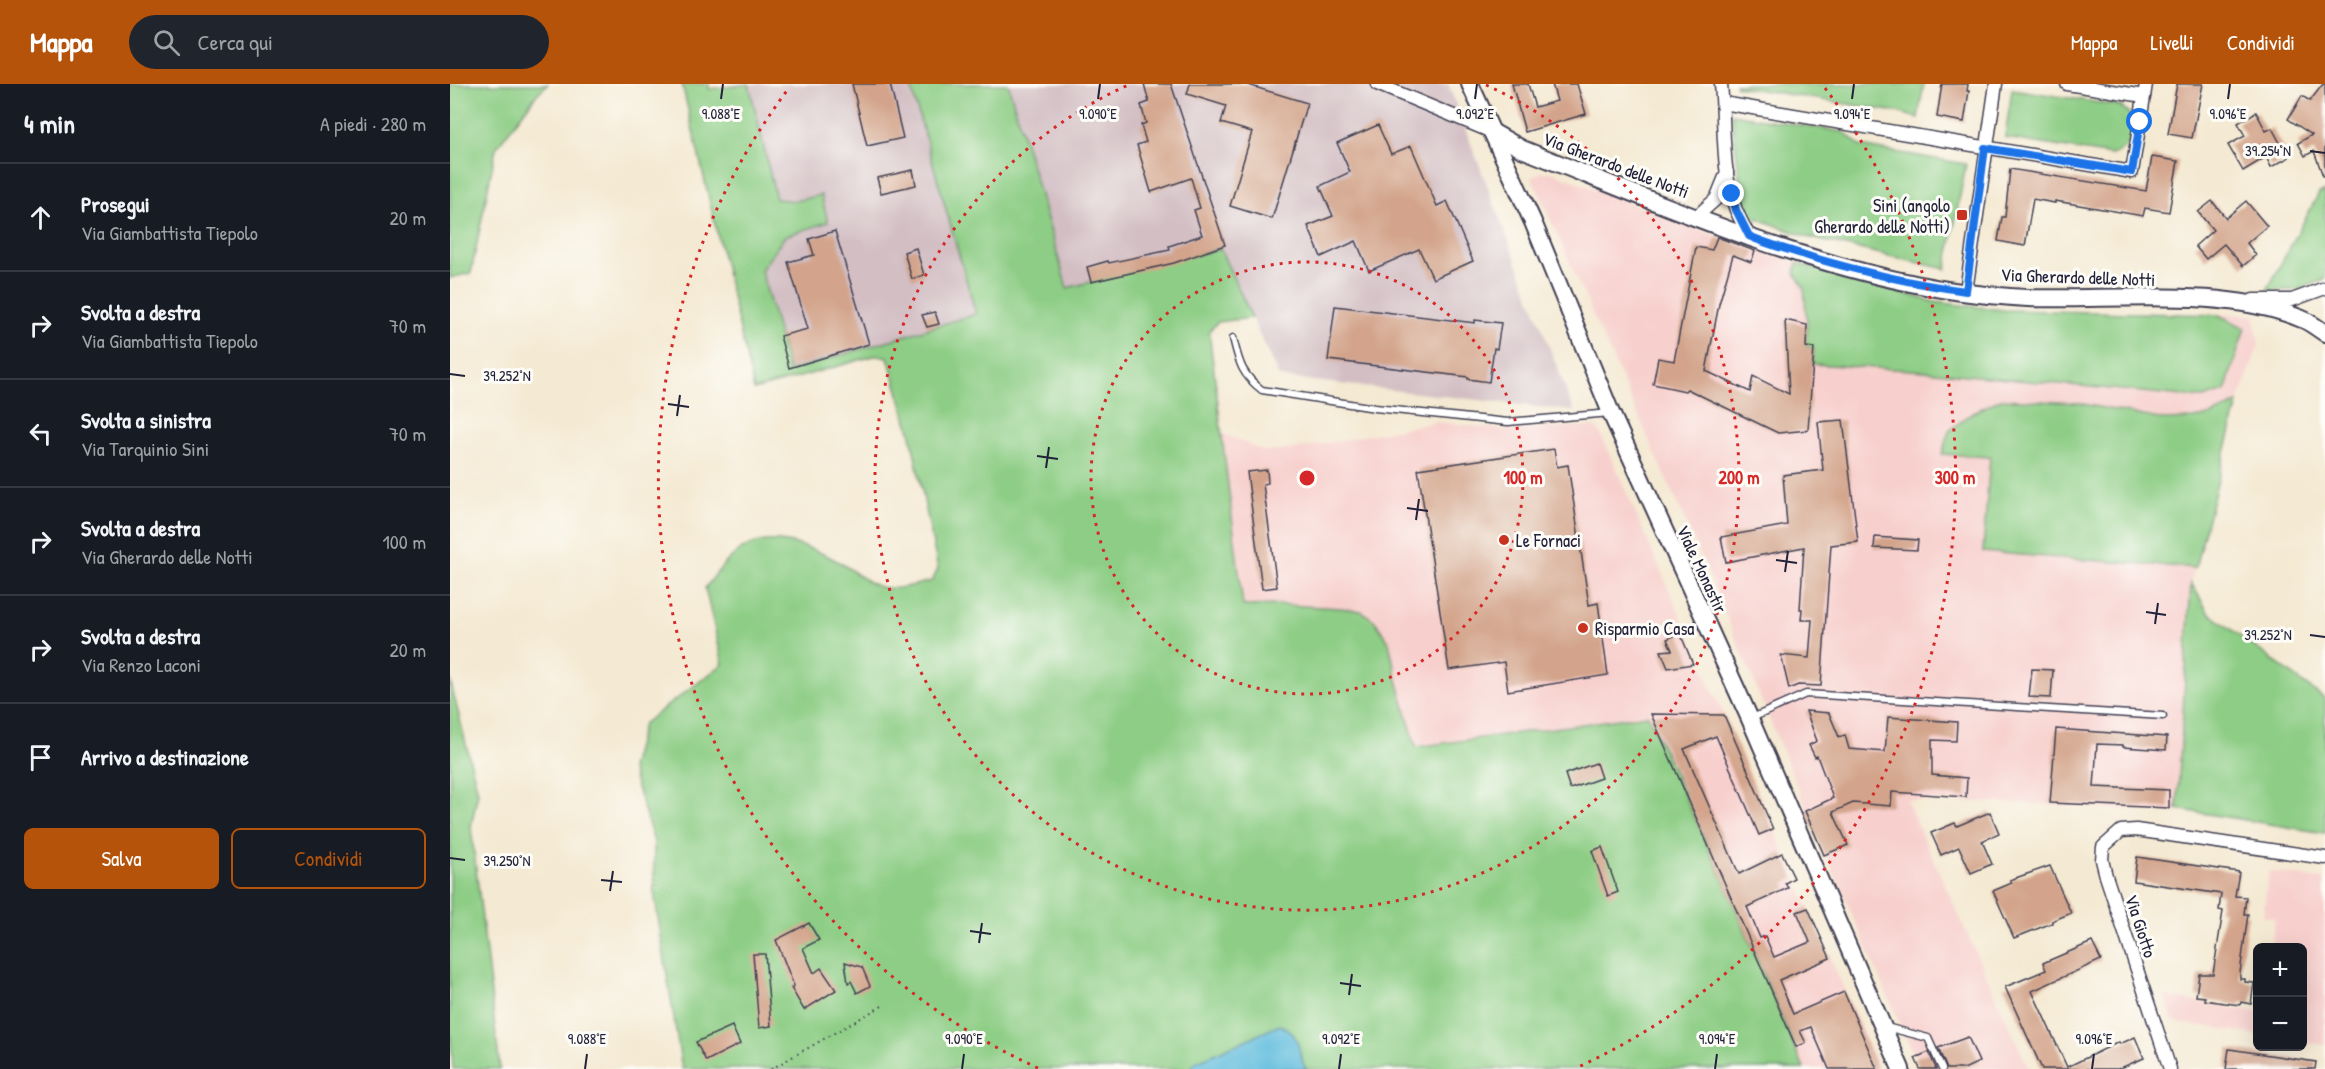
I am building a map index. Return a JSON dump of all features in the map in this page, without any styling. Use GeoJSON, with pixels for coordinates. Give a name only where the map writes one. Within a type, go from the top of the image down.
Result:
{"type":"FeatureCollection","features":[{"type":"Feature","properties":{"kind":"main road","name":"Viale Monastir"},"geometry":{"type":"LineString","coordinates":[[1470,84],[1533,222],[1611,412],[1750,719],[1901,1069]]}},
{"type":"Feature","properties":{"kind":"main road","name":"Via Gherardo delle Notti"},"geometry":{"type":"LineString","coordinates":[[1492,132],[1522,149],[1764,243],[1920,285],[2026,298],[2224,300],[2282,312],[2323,327]]}},
{"type":"Feature","properties":{"kind":"street"},"geometry":{"type":"LineString","coordinates":[[1377,84],[1492,132]]}},
{"type":"Feature","properties":{"kind":"street"},"geometry":{"type":"LineString","coordinates":[[1721,84],[1728,171],[1736,210],[1749,236]]}},
{"type":"Feature","properties":{"kind":"street"},"geometry":{"type":"LineString","coordinates":[[1966,291],[1996,84]]}},
{"type":"Feature","properties":{"kind":"street"},"geometry":{"type":"LineString","coordinates":[[1723,104],[2132,172],[2145,90],[2067,84]]}},
{"type":"Feature","properties":{"kind":"street"},"geometry":{"type":"LineString","coordinates":[[1696,217],[1716,199],[1728,171]]}},
{"type":"Feature","properties":{"kind":"street"},"geometry":{"type":"LineString","coordinates":[[2224,300],[2292,300],[2325,288]]}},
{"type":"Feature","properties":{"kind":"street","name":"Via Giotto"},"geometry":{"type":"LineString","coordinates":[[2170,1069],[2102,860],[2103,847],[2121,831],[2154,831],[2325,858]]}},
{"type":"Feature","properties":{"kind":"lane"},"geometry":{"type":"LineString","coordinates":[[1233,338],[1241,369],[1250,381],[1262,390],[1376,408],[1508,422],[1611,412]]}},
{"type":"Feature","properties":{"kind":"lane"},"geometry":{"type":"LineString","coordinates":[[1750,719],[1806,694],[2163,716]]}},
{"type":"Feature","properties":{"kind":"lane"},"geometry":{"type":"LineString","coordinates":[[1882,1026],[1928,1038],[1942,1069]]}},
{"type":"Feature","properties":{"kind":"path"},"geometry":{"type":"LineString","coordinates":[[771,1069],[882,1006]]}},
{"type":"Feature","properties":{"kind":"shaded area"},"geometry":{"type":"Polygon","coordinates":[[[749,84],[910,84],[976,314],[789,371],[761,270],[785,236],[828,222],[821,195],[795,201],[776,199],[749,84]]]}},
{"type":"Feature","properties":{"kind":"shaded area"},"geometry":{"type":"Polygon","coordinates":[[[1008,84],[1448,84],[1574,411],[1279,377],[1220,249],[1067,288],[1008,84]]]}},
{"type":"Feature","properties":{"kind":"shaded area"},"geometry":{"type":"Polygon","coordinates":[[[1541,172],[1551,172],[1721,238],[1845,278],[1934,302],[2004,310],[2254,315],[2259,344],[2238,403],[2191,583],[2177,813],[2039,804],[1906,800],[2029,1069],[1920,1069],[1834,874],[1709,574],[1532,178],[1541,172]]]}},
{"type":"Feature","properties":{"kind":"shaded area"},"geometry":{"type":"Polygon","coordinates":[[[1436,422],[1509,430],[1591,426],[1599,430],[1879,1069],[1801,1069],[1648,715],[1416,747],[1389,642],[1361,611],[1284,605],[1243,607],[1222,433],[1265,452],[1296,449],[1436,422]]]}},
{"type":"Feature","properties":{"kind":"shaded area"},"geometry":{"type":"Polygon","coordinates":[[[2269,871],[2325,880],[2325,1045],[2307,1043],[2307,943],[2272,943],[2275,918],[2263,916],[2269,871]]]}},
{"type":"Feature","properties":{"kind":"shaded area"},"geometry":{"type":"Polygon","coordinates":[[[2165,996],[2253,1011],[2253,1034],[2173,1021],[2165,996]]]}},
{"type":"Feature","properties":{"kind":"green space"},"geometry":{"type":"Polygon","coordinates":[[[450,84],[548,84],[538,93],[496,148],[471,273],[450,278],[450,84]]]}},
{"type":"Feature","properties":{"kind":"green space"},"geometry":{"type":"Polygon","coordinates":[[[682,84],[709,84],[709,89],[749,84],[776,199],[795,201],[821,195],[828,222],[785,236],[761,270],[789,371],[976,314],[910,84],[1008,84],[1067,288],[1220,249],[1252,318],[1218,322],[1209,331],[1243,606],[1284,605],[1341,608],[1361,611],[1375,621],[1389,642],[1416,747],[1648,715],[1729,893],[1804,1069],[682,1069],[654,892],[654,842],[631,768],[643,724],[723,664],[705,588],[724,564],[741,549],[759,542],[771,541],[796,544],[820,552],[881,587],[900,588],[932,581],[938,569],[910,431],[888,357],[877,355],[754,390],[682,84]]]}},
{"type":"Feature","properties":{"kind":"green space"},"geometry":{"type":"Polygon","coordinates":[[[1735,84],[1924,84],[1918,118],[1897,112],[1736,86],[1735,84]]]}},
{"type":"Feature","properties":{"kind":"green space"},"geometry":{"type":"Polygon","coordinates":[[[2012,89],[2120,106],[2132,119],[2134,134],[2126,147],[2111,155],[2005,138],[2012,89]]]}},
{"type":"Feature","properties":{"kind":"green space"},"geometry":{"type":"Polygon","coordinates":[[[1732,114],[1844,132],[1860,146],[1966,164],[1946,269],[1807,237],[1748,215],[1743,209],[1732,114]]]}},
{"type":"Feature","properties":{"kind":"green space"},"geometry":{"type":"Polygon","coordinates":[[[2325,191],[2325,279],[2297,290],[2267,290],[2319,193],[2325,191]]]}},
{"type":"Feature","properties":{"kind":"green space"},"geometry":{"type":"Polygon","coordinates":[[[1797,263],[1934,302],[2004,310],[2219,315],[2245,328],[2225,391],[2204,398],[1925,371],[1813,364],[1814,348],[1806,347],[1804,288],[1795,273],[1797,263]]]}},
{"type":"Feature","properties":{"kind":"green space"},"geometry":{"type":"Polygon","coordinates":[[[2001,399],[2078,403],[2164,420],[2194,419],[2213,415],[2238,403],[2195,568],[1983,552],[1990,457],[1942,454],[1949,431],[1972,413],[2001,399]]]}},
{"type":"Feature","properties":{"kind":"green space"},"geometry":{"type":"Polygon","coordinates":[[[2191,583],[2208,612],[2325,699],[2325,833],[2177,809],[2191,583]]]}},
{"type":"Feature","properties":{"kind":"green space"},"geometry":{"type":"Polygon","coordinates":[[[450,680],[478,792],[471,827],[500,1069],[453,1069],[450,1024],[450,680]]]}},
{"type":"Feature","properties":{"kind":"water"},"geometry":{"type":"Polygon","coordinates":[[[1280,1025],[1288,1029],[1296,1039],[1306,1069],[1189,1069],[1196,1062],[1280,1025]]]}},
{"type":"Feature","properties":{"kind":"building"},"geometry":{"type":"Polygon","coordinates":[[[852,84],[890,84],[903,138],[867,146],[852,84]]]}},
{"type":"Feature","properties":{"kind":"building"},"geometry":{"type":"Polygon","coordinates":[[[1144,84],[1171,84],[1225,245],[1174,263],[1091,282],[1087,267],[1170,250],[1169,246],[1202,235],[1194,210],[1200,208],[1191,178],[1151,192],[1137,145],[1146,142],[1141,125],[1146,123],[1141,105],[1149,102],[1144,84]]]}},
{"type":"Feature","properties":{"kind":"building"},"geometry":{"type":"Polygon","coordinates":[[[1190,84],[1245,84],[1307,103],[1272,219],[1230,206],[1252,132],[1221,123],[1226,106],[1187,94],[1190,84]]]}},
{"type":"Feature","properties":{"kind":"building"},"geometry":{"type":"Polygon","coordinates":[[[1512,84],[1528,84],[1535,107],[1557,101],[1552,84],[1577,84],[1586,114],[1525,132],[1512,84]]]}},
{"type":"Feature","properties":{"kind":"building"},"geometry":{"type":"Polygon","coordinates":[[[1942,84],[1968,84],[1964,122],[1937,117],[1942,84]]]}},
{"type":"Feature","properties":{"kind":"building"},"geometry":{"type":"Polygon","coordinates":[[[2177,84],[2203,84],[2192,138],[2168,134],[2177,84]]]}},
{"type":"Feature","properties":{"kind":"building"},"geometry":{"type":"Polygon","coordinates":[[[2325,84],[2325,176],[2323,176],[2314,151],[2305,156],[2298,143],[2312,135],[2288,119],[2302,96],[2310,101],[2325,84]]]}},
{"type":"Feature","properties":{"kind":"building"},"geometry":{"type":"Polygon","coordinates":[[[2256,112],[2266,131],[2272,128],[2288,158],[2271,167],[2266,157],[2243,171],[2228,145],[2245,136],[2238,123],[2256,112]]]}},
{"type":"Feature","properties":{"kind":"building"},"geometry":{"type":"Polygon","coordinates":[[[1378,125],[1391,154],[1411,146],[1437,206],[1447,201],[1473,261],[1433,279],[1419,249],[1369,271],[1356,241],[1321,257],[1308,226],[1333,216],[1320,186],[1350,172],[1337,143],[1378,125]]]}},
{"type":"Feature","properties":{"kind":"building"},"geometry":{"type":"Polygon","coordinates":[[[2152,157],[2178,161],[2169,212],[2145,208],[2143,216],[2033,199],[2025,246],[1998,241],[2002,217],[2005,217],[2010,169],[2146,191],[2152,157]]]}},
{"type":"Feature","properties":{"kind":"building"},"geometry":{"type":"Polygon","coordinates":[[[913,170],[916,185],[881,193],[877,178],[913,170]]]}},
{"type":"Feature","properties":{"kind":"building"},"geometry":{"type":"Polygon","coordinates":[[[2212,201],[2226,218],[2246,201],[2267,226],[2247,243],[2256,255],[2243,266],[2224,244],[2206,259],[2195,246],[2213,230],[2198,212],[2212,201]]]}},
{"type":"Feature","properties":{"kind":"building"},"geometry":{"type":"Polygon","coordinates":[[[835,231],[869,344],[789,368],[780,336],[808,329],[788,262],[814,255],[809,239],[835,231]]]}},
{"type":"Feature","properties":{"kind":"building"},"geometry":{"type":"Polygon","coordinates":[[[1717,237],[1755,251],[1751,262],[1733,255],[1719,304],[1706,371],[1750,392],[1753,376],[1789,394],[1785,320],[1807,325],[1806,347],[1814,348],[1808,430],[1778,433],[1687,389],[1685,391],[1653,384],[1658,358],[1674,361],[1696,247],[1712,250],[1717,237]]]}},
{"type":"Feature","properties":{"kind":"building"},"geometry":{"type":"Polygon","coordinates":[[[916,248],[924,275],[912,279],[904,252],[916,248]]]}},
{"type":"Feature","properties":{"kind":"building"},"geometry":{"type":"Polygon","coordinates":[[[1335,306],[1475,323],[1475,320],[1501,323],[1497,349],[1494,348],[1489,382],[1468,379],[1468,377],[1328,360],[1335,306]]]}},
{"type":"Feature","properties":{"kind":"building"},"geometry":{"type":"Polygon","coordinates":[[[935,312],[939,324],[927,327],[922,315],[935,312]]]}},
{"type":"Feature","properties":{"kind":"building"},"geometry":{"type":"Polygon","coordinates":[[[1843,420],[1858,542],[1831,545],[1821,686],[1798,685],[1789,689],[1781,655],[1809,658],[1812,620],[1801,620],[1802,609],[1800,609],[1804,547],[1726,562],[1721,537],[1787,525],[1783,475],[1823,470],[1818,422],[1843,420]]]}},
{"type":"Feature","properties":{"kind":"building","name":"Le Fornaci"},"geometry":{"type":"Polygon","coordinates":[[[1554,449],[1557,467],[1568,465],[1589,605],[1598,603],[1608,675],[1508,691],[1504,662],[1449,670],[1418,469],[1554,449]]]}},
{"type":"Feature","properties":{"kind":"building"},"geometry":{"type":"Polygon","coordinates":[[[1267,470],[1268,483],[1263,484],[1277,587],[1262,589],[1247,472],[1267,470]]]}},
{"type":"Feature","properties":{"kind":"building"},"geometry":{"type":"Polygon","coordinates":[[[1875,537],[1918,540],[1917,550],[1874,548],[1875,537]]]}},
{"type":"Feature","properties":{"kind":"building"},"geometry":{"type":"Polygon","coordinates":[[[1680,633],[1693,664],[1668,668],[1661,651],[1672,650],[1667,639],[1680,633]]]}},
{"type":"Feature","properties":{"kind":"building"},"geometry":{"type":"Polygon","coordinates":[[[2032,669],[2053,670],[2051,698],[2029,697],[2032,669]]]}},
{"type":"Feature","properties":{"kind":"building"},"geometry":{"type":"Polygon","coordinates":[[[1806,711],[1829,713],[1839,737],[1845,735],[1849,749],[1885,752],[1888,717],[1957,722],[1956,741],[1932,740],[1932,775],[1967,778],[1966,797],[1892,792],[1891,806],[1853,803],[1833,812],[1848,845],[1824,855],[1805,811],[1833,798],[1817,756],[1815,757],[1809,745],[1817,741],[1806,711]]]}},
{"type":"Feature","properties":{"kind":"building"},"geometry":{"type":"Polygon","coordinates":[[[1651,714],[1724,715],[1773,829],[1759,835],[1716,736],[1684,749],[1739,874],[1782,853],[1794,878],[1785,883],[1788,888],[1747,907],[1760,938],[1765,936],[1774,957],[1810,942],[1797,912],[1808,908],[1830,958],[1779,980],[1793,1014],[1844,992],[1877,1069],[1829,1069],[1811,1027],[1800,1031],[1806,1043],[1796,1047],[1651,714]]]}},
{"type":"Feature","properties":{"kind":"building"},"geometry":{"type":"Polygon","coordinates":[[[2056,729],[2167,737],[2166,750],[2097,744],[2094,787],[2169,790],[2169,808],[2050,803],[2056,729]]]}},
{"type":"Feature","properties":{"kind":"building"},"geometry":{"type":"Polygon","coordinates":[[[1596,763],[1601,778],[1570,789],[1565,774],[1596,763]]]}},
{"type":"Feature","properties":{"kind":"building"},"geometry":{"type":"Polygon","coordinates":[[[1990,812],[1999,833],[1982,841],[1992,864],[1971,873],[1959,847],[1941,855],[1931,833],[1955,823],[1957,826],[1990,812]]]}},
{"type":"Feature","properties":{"kind":"building"},"geometry":{"type":"Polygon","coordinates":[[[1602,847],[1618,892],[1608,896],[1592,851],[1602,847]]]}},
{"type":"Feature","properties":{"kind":"building"},"geometry":{"type":"Polygon","coordinates":[[[2137,857],[2239,872],[2235,896],[2246,897],[2244,914],[2248,914],[2240,979],[2253,983],[2251,1004],[2217,1002],[2196,996],[2199,974],[2213,974],[2223,911],[2219,910],[2221,894],[2134,881],[2137,857]]]}},
{"type":"Feature","properties":{"kind":"building"},"geometry":{"type":"Polygon","coordinates":[[[2050,866],[2071,913],[2014,938],[1993,891],[2012,883],[2010,880],[2050,866]]]}},
{"type":"Feature","properties":{"kind":"building"},"geometry":{"type":"Polygon","coordinates":[[[809,923],[819,940],[803,948],[814,973],[821,968],[836,990],[804,1010],[791,988],[794,986],[776,940],[809,923]]]}},
{"type":"Feature","properties":{"kind":"building"},"geometry":{"type":"Polygon","coordinates":[[[2092,942],[2101,960],[2032,991],[2067,1067],[2119,1042],[2120,1044],[2135,1037],[2144,1058],[2118,1069],[2042,1069],[2005,987],[2046,970],[2043,963],[2092,942]]]}},
{"type":"Feature","properties":{"kind":"building"},"geometry":{"type":"Polygon","coordinates":[[[753,954],[765,954],[771,1026],[759,1028],[753,954]]]}},
{"type":"Feature","properties":{"kind":"building"},"geometry":{"type":"Polygon","coordinates":[[[845,962],[862,967],[870,986],[857,993],[851,981],[848,983],[845,962]]]}},
{"type":"Feature","properties":{"kind":"building"},"geometry":{"type":"Polygon","coordinates":[[[732,1026],[740,1044],[706,1061],[696,1042],[732,1026]]]}},
{"type":"Feature","properties":{"kind":"building"},"geometry":{"type":"Polygon","coordinates":[[[1968,1037],[1979,1062],[1964,1069],[1947,1069],[1938,1048],[1968,1037]]]}},
{"type":"Feature","properties":{"kind":"building"},"geometry":{"type":"Polygon","coordinates":[[[2229,1049],[2316,1062],[2315,1069],[2226,1069],[2229,1049]]]}},
{"type":"Feature","properties":{"kind":"building"},"geometry":{"type":"Polygon","coordinates":[[[1929,1052],[1936,1069],[1920,1069],[1915,1058],[1929,1052]]]}},
{"type":"Feature","properties":{"kind":"place","name":"Sini (angolo Gherardo delle Notti)"},"geometry":{"type":"Point","coordinates":[1962,215]}},
{"type":"Feature","properties":{"kind":"place","name":"Le Fornaci"},"geometry":{"type":"Point","coordinates":[1504,540]}},
{"type":"Feature","properties":{"kind":"place","name":"Risparmio Casa"},"geometry":{"type":"Point","coordinates":[1583,628]}},
{"type":"Feature","properties":{"kind":"route"},"geometry":{"type":"LineString","coordinates":[[1732,194],[1736,210],[1749,236],[1764,243],[1920,285],[1966,291],[1985,148],[2132,172],[2140,122]]}}]}
